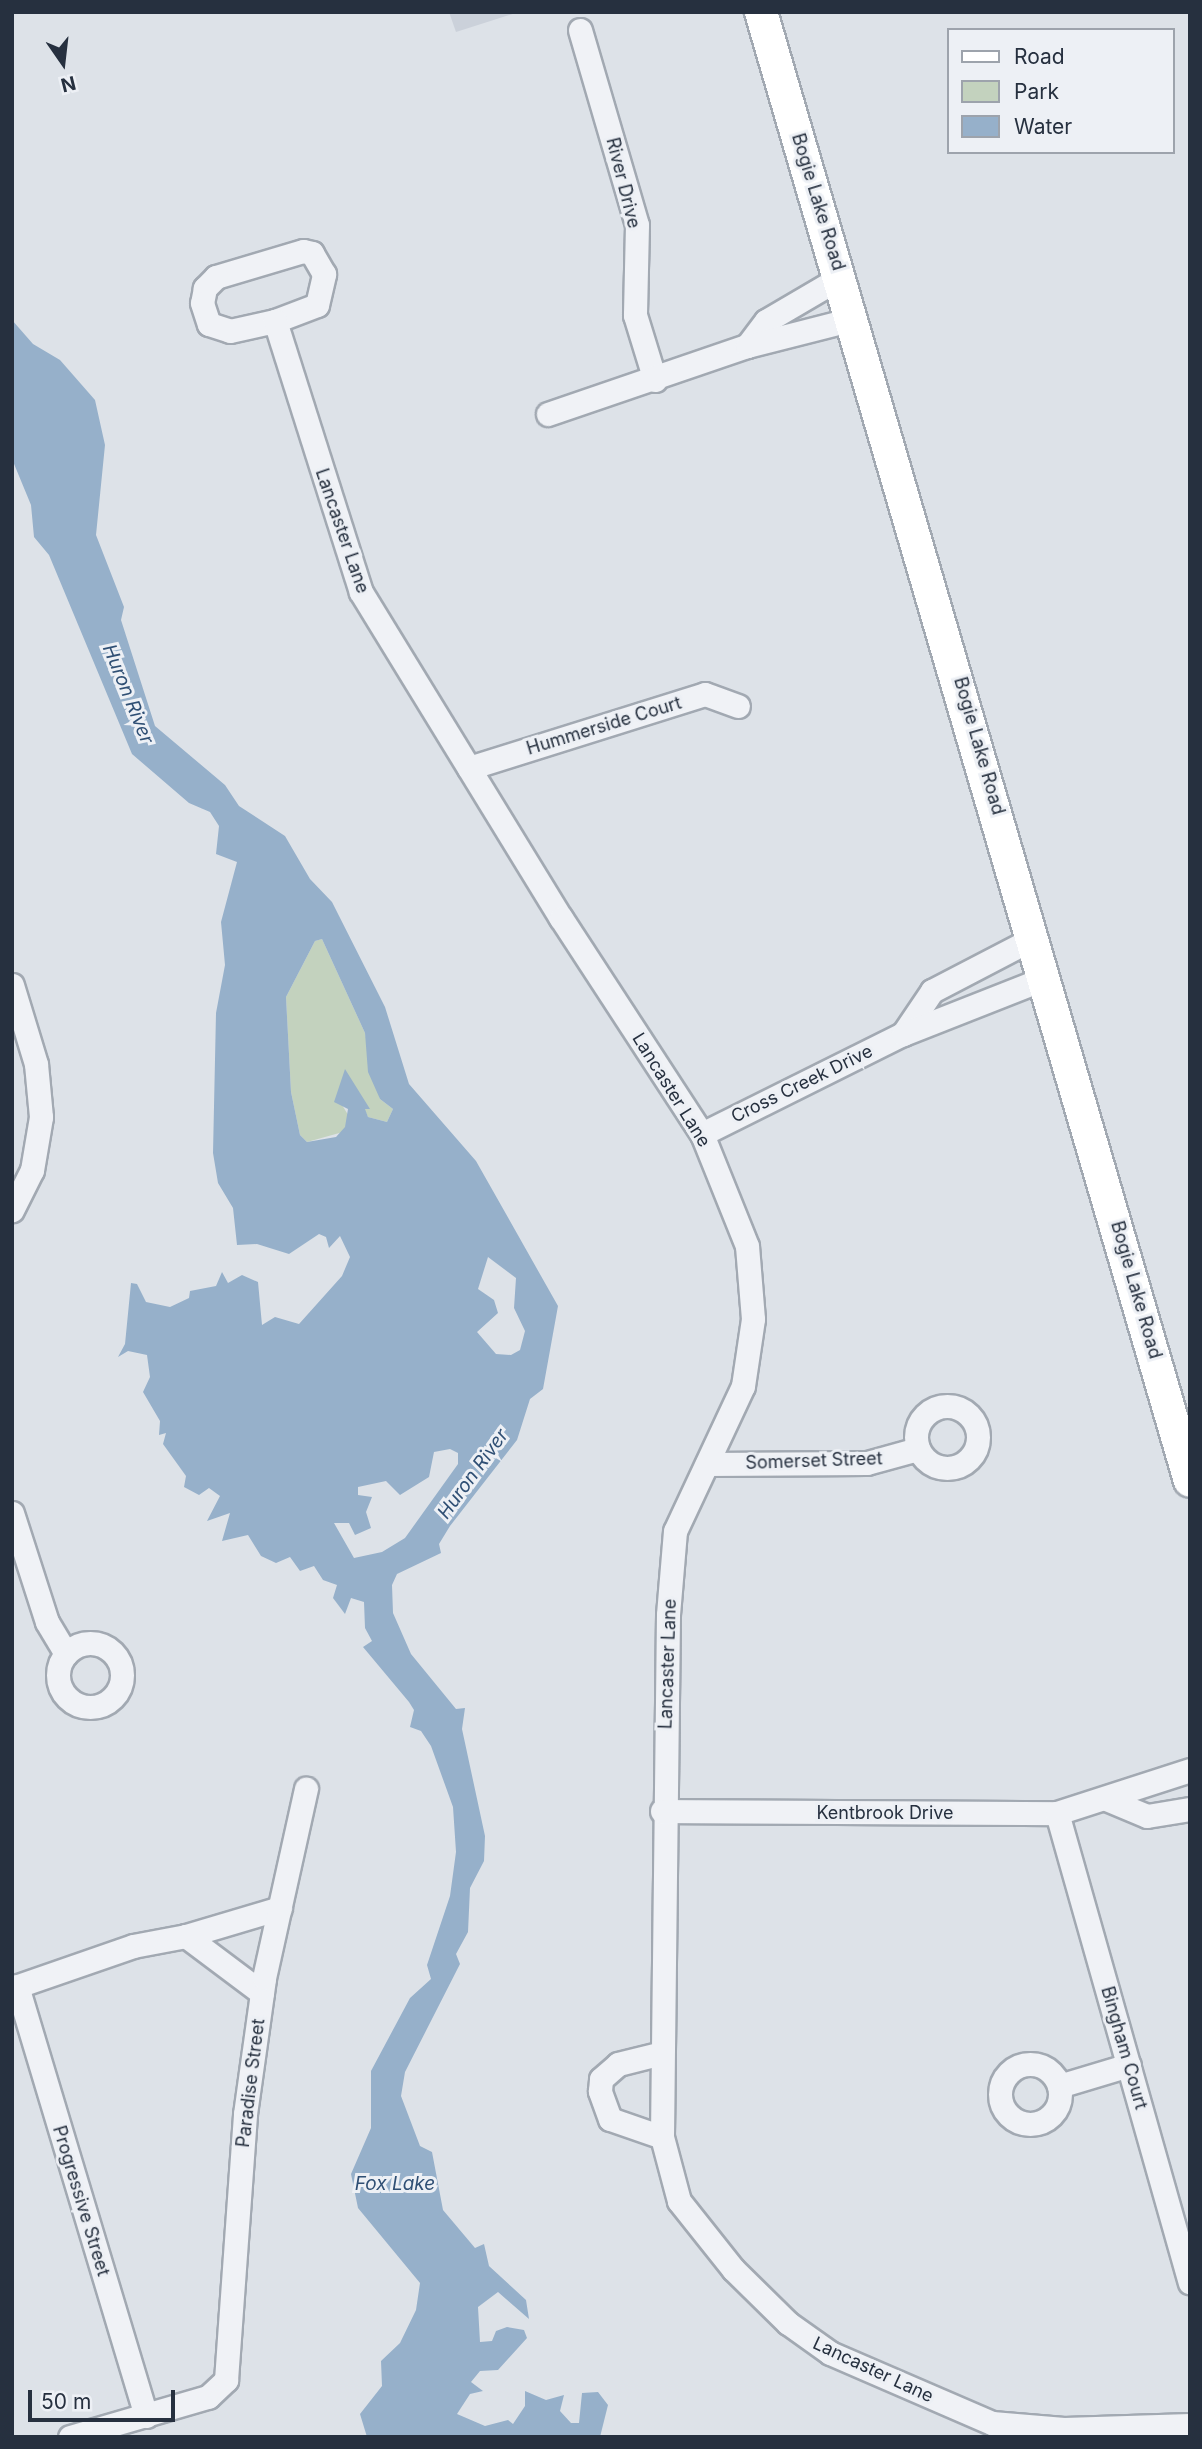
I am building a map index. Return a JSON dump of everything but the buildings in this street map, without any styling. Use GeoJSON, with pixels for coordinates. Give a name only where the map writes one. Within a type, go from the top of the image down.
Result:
{"type":"FeatureCollection","features":[{"type":"Feature","properties":{"kind":"main road","name":"Bogie Lake Road"},"geometry":{"type":"LineString","coordinates":[[761,12],[853,318],[1190,1481]]}},
{"type":"Feature","properties":{"kind":"street","name":"River Drive"},"geometry":{"type":"LineString","coordinates":[[580,30],[637,225],[635,315],[655,380]]}},
{"type":"Feature","properties":{"kind":"street"},"geometry":{"type":"LineString","coordinates":[[303,251],[313,253],[324,274],[317,305],[275,321],[230,331],[209,324],[202,303],[205,288],[216,277],[303,251]]}},
{"type":"Feature","properties":{"kind":"street"},"geometry":{"type":"LineString","coordinates":[[747,346],[775,314],[841,277]]}},
{"type":"Feature","properties":{"kind":"street"},"geometry":{"type":"LineString","coordinates":[[548,414],[655,380],[747,346],[853,318]]}},
{"type":"Feature","properties":{"kind":"street","name":"Lancaster Lane"},"geometry":{"type":"LineString","coordinates":[[275,321],[361,592],[469,768],[702,1134],[747,1246],[753,1320],[743,1386],[675,1531],[663,1811],[662,2137],[679,2200],[706,2240],[788,2323],[830,2353],[992,2423],[1144,2431],[1190,2425]]}},
{"type":"Feature","properties":{"kind":"street","name":"Hummerside Court"},"geometry":{"type":"LineString","coordinates":[[469,768],[705,694],[738,706]]}},
{"type":"Feature","properties":{"kind":"street","name":"Cross Creek Drive"},"geometry":{"type":"LineString","coordinates":[[903,1034],[932,991],[1034,938]]}},
{"type":"Feature","properties":{"kind":"street","name":"Cross Creek Drive"},"geometry":{"type":"LineString","coordinates":[[702,1134],[903,1034],[1045,978]]}},
{"type":"Feature","properties":{"kind":"street"},"geometry":{"type":"LineString","coordinates":[[12,985],[36,1064],[41,1118],[32,1170],[12,1210]]}},
{"type":"Feature","properties":{"kind":"street","name":"Somerset Street"},"geometry":{"type":"LineString","coordinates":[[707,1464],[867,1463],[918,1449]]}},
{"type":"Feature","properties":{"kind":"street"},"geometry":{"type":"LineString","coordinates":[[12,1513],[47,1622],[66,1654]]}},
{"type":"Feature","properties":{"kind":"street","name":"Kentbrook Drive"},"geometry":{"type":"LineString","coordinates":[[663,1811],[1057,1813],[1190,1770]]}},
{"type":"Feature","properties":{"kind":"street","name":"Paradise Street"},"geometry":{"type":"LineString","coordinates":[[146,2416],[208,2397],[226,2380],[245,2114],[262,1993],[306,1790]]}},
{"type":"Feature","properties":{"kind":"street"},"geometry":{"type":"LineString","coordinates":[[1106,1799],[1147,1816],[1190,1809]]}},
{"type":"Feature","properties":{"kind":"street","name":"Bingham Court"},"geometry":{"type":"LineString","coordinates":[[1057,1813],[1190,2283]]}},
{"type":"Feature","properties":{"kind":"street"},"geometry":{"type":"LineString","coordinates":[[15,1987],[133,1946],[186,1936],[280,1908]]}},
{"type":"Feature","properties":{"kind":"street"},"geometry":{"type":"LineString","coordinates":[[186,1936],[262,1993]]}},
{"type":"Feature","properties":{"kind":"street","name":"Progressive Street"},"geometry":{"type":"LineString","coordinates":[[15,1987],[146,2416]]}},
{"type":"Feature","properties":{"kind":"street"},"geometry":{"type":"LineString","coordinates":[[662,2053],[618,2064],[601,2079],[600,2091],[610,2119],[662,2137]]}},
{"type":"Feature","properties":{"kind":"street"},"geometry":{"type":"LineString","coordinates":[[1059,2086],[1129,2065]]}},
{"type":"Feature","properties":{"kind":"street"},"geometry":{"type":"LineString","coordinates":[[69,2437],[146,2416]]}},
{"type":"Feature","properties":{"kind":"shaded area"},"geometry":{"type":"Polygon","coordinates":[[[449,12],[519,12],[456,32],[449,12]]]}},
{"type":"Feature","properties":{"kind":"green space"},"geometry":{"type":"Polygon","coordinates":[[[322,939],[365,1033],[380,1099],[393,1109],[387,1122],[368,1117],[345,1070],[342,1105],[350,1118],[343,1132],[307,1142],[300,1135],[291,1092],[286,997],[315,941],[322,939]]]}},
{"type":"Feature","properties":{"kind":"water"},"geometry":{"type":"Polygon","coordinates":[[[12,320],[33,344],[60,360],[95,400],[105,445],[96,535],[124,607],[121,620],[155,726],[225,785],[239,806],[285,836],[310,879],[332,902],[385,1007],[409,1084],[476,1161],[558,1306],[543,1389],[530,1399],[517,1440],[450,1526],[439,1544],[441,1553],[397,1574],[392,1585],[393,1613],[411,1654],[456,1709],[465,1708],[462,1729],[485,1836],[484,1861],[470,1888],[468,1932],[456,1954],[460,1964],[405,2072],[401,2096],[420,2146],[432,2152],[443,2210],[475,2248],[484,2244],[489,2266],[526,2300],[529,2319],[498,2292],[478,2307],[480,2342],[492,2341],[496,2331],[507,2327],[524,2330],[527,2338],[498,2370],[480,2371],[471,2382],[483,2391],[470,2394],[457,2414],[485,2426],[508,2420],[513,2424],[525,2406],[525,2391],[546,2400],[564,2395],[560,2411],[571,2423],[579,2423],[582,2393],[598,2392],[608,2405],[600,2437],[367,2437],[360,2414],[382,2386],[381,2361],[400,2343],[416,2310],[420,2283],[358,2208],[351,2174],[371,2128],[371,2071],[410,1998],[431,1979],[427,1965],[450,1896],[456,1852],[453,1807],[431,1746],[421,1731],[410,1727],[414,1710],[363,1647],[372,1641],[365,1628],[364,1602],[351,1598],[345,1614],[333,1598],[337,1585],[323,1580],[314,1566],[300,1571],[290,1557],[276,1563],[261,1556],[248,1535],[222,1541],[230,1513],[207,1521],[220,1496],[209,1488],[199,1495],[184,1487],[186,1476],[163,1444],[166,1433],[159,1435],[160,1421],[143,1392],[150,1377],[147,1355],[128,1351],[118,1357],[125,1344],[131,1283],[137,1284],[146,1302],[170,1307],[189,1298],[190,1291],[216,1286],[222,1272],[228,1283],[242,1275],[258,1282],[262,1325],[275,1317],[299,1324],[342,1276],[350,1257],[340,1236],[329,1248],[326,1237],[319,1234],[289,1254],[257,1244],[237,1245],[233,1208],[218,1183],[213,1153],[216,1013],[225,965],[221,922],[237,862],[216,854],[219,826],[210,812],[189,803],[132,754],[49,555],[34,537],[31,505],[12,459],[12,320]],[[322,939],[315,941],[286,997],[291,1092],[300,1135],[307,1142],[336,1137],[345,1127],[348,1109],[334,1102],[345,1069],[370,1109],[365,1109],[368,1117],[387,1122],[393,1109],[380,1099],[368,1072],[365,1033],[322,939]],[[488,1257],[478,1289],[494,1300],[498,1313],[477,1332],[496,1354],[511,1355],[520,1350],[525,1331],[514,1308],[516,1278],[488,1257]],[[450,1449],[434,1452],[429,1477],[400,1495],[386,1481],[358,1487],[358,1495],[372,1497],[366,1512],[371,1528],[355,1535],[349,1523],[334,1523],[354,1558],[382,1552],[405,1538],[458,1464],[458,1453],[450,1449]]]}},
{"type":"Feature","properties":{"kind":"water label","name":"Huron River"},"geometry":{"type":"Point","coordinates":[128,694]}},
{"type":"Feature","properties":{"kind":"water label","name":"Huron River"},"geometry":{"type":"Point","coordinates":[473,1474]}},
{"type":"Feature","properties":{"kind":"water label","name":"Fox Lake"},"geometry":{"type":"Point","coordinates":[395,2184]}}]}
